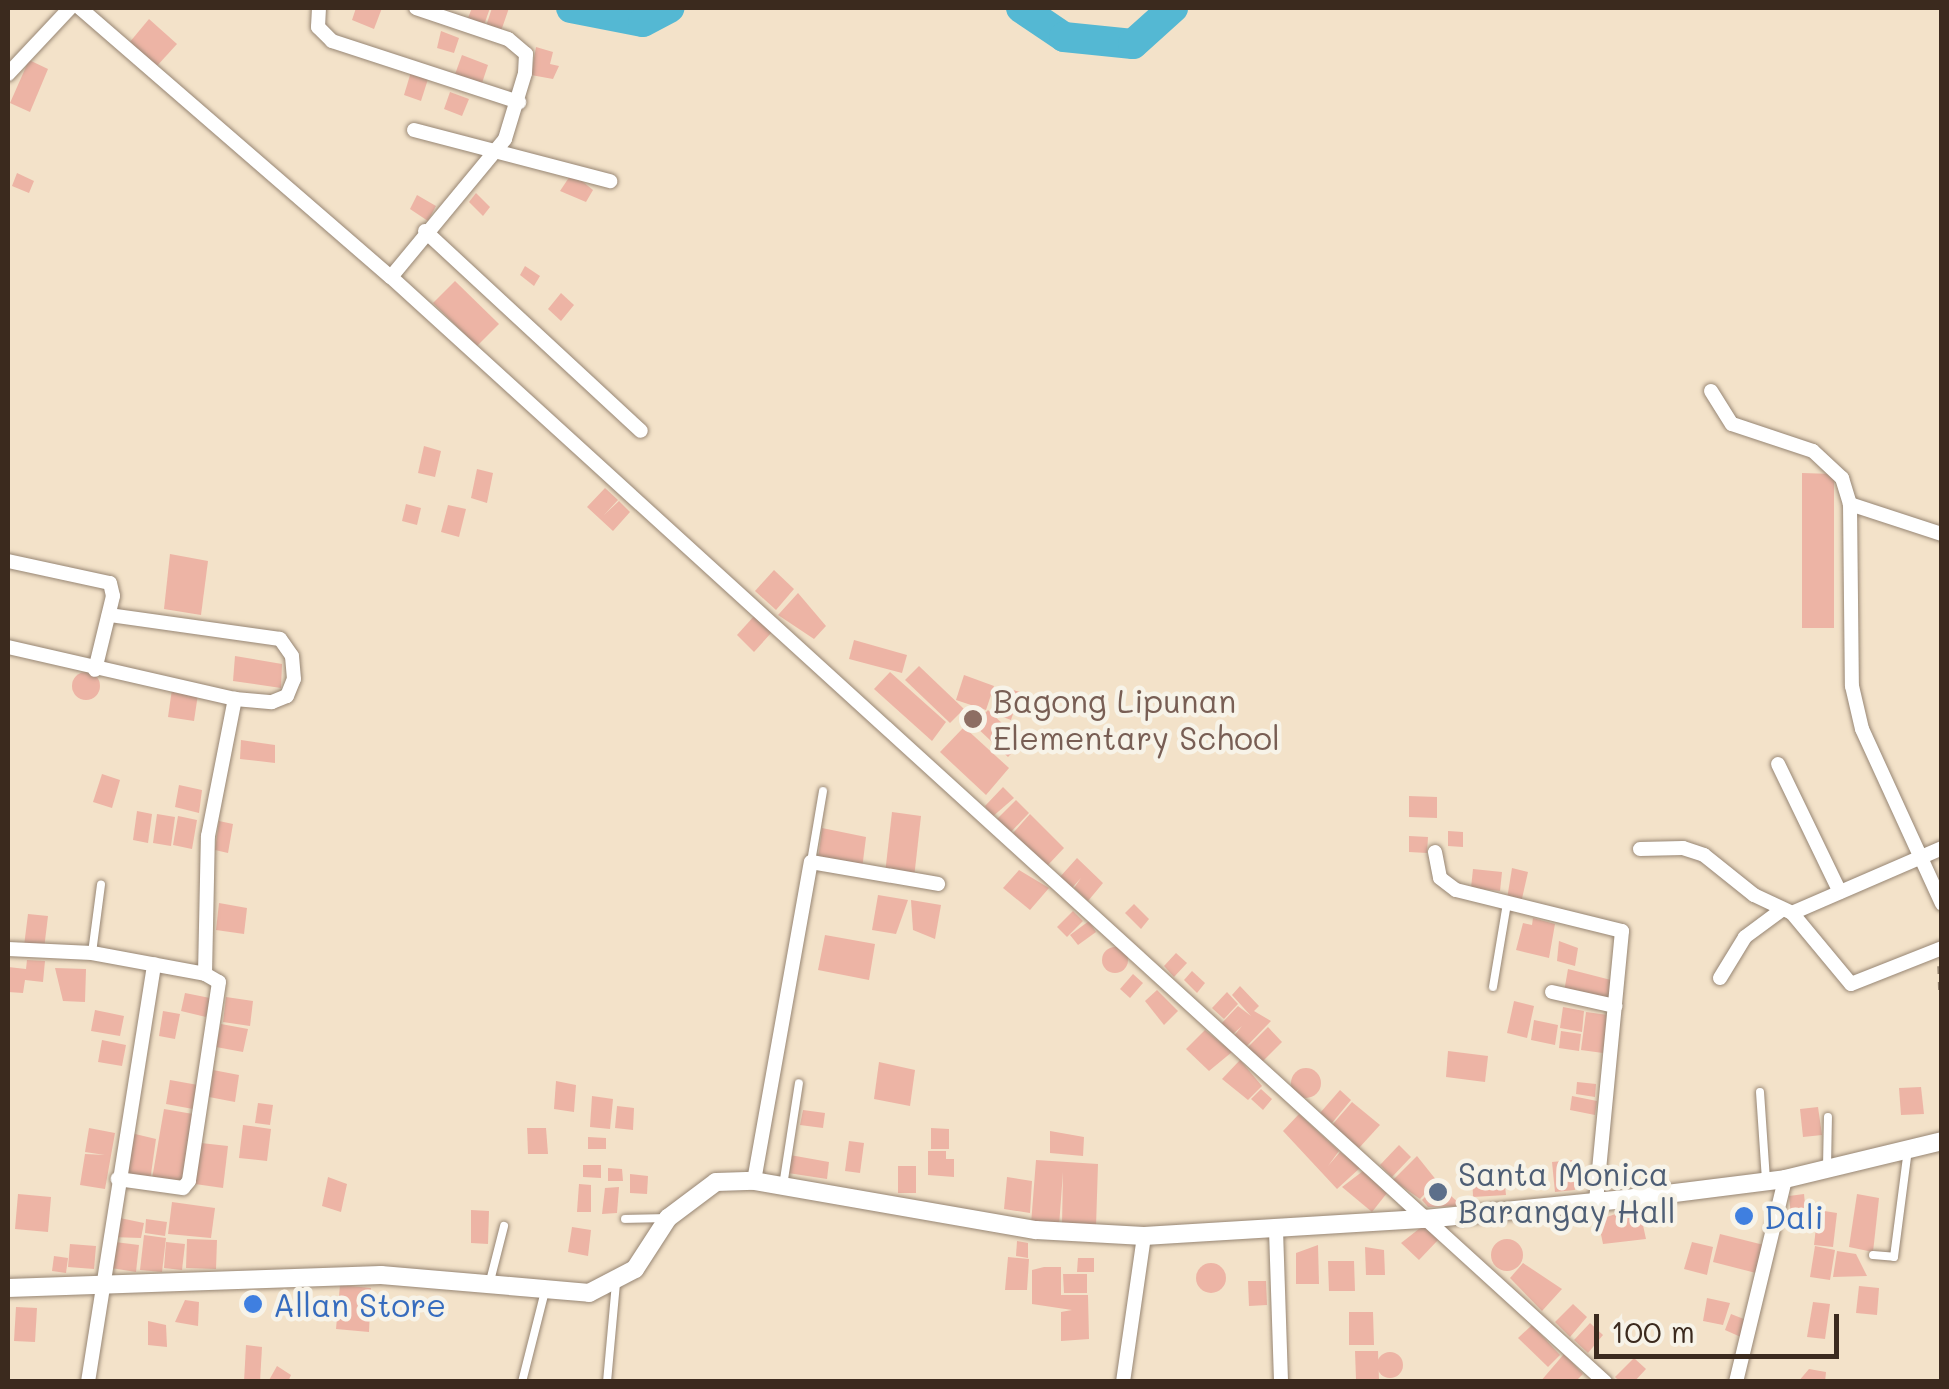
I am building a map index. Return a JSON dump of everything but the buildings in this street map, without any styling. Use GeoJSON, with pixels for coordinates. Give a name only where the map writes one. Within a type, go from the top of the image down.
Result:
{"type":"FeatureCollection","features":[{"type":"Feature","properties":{"kind":"street"},"geometry":{"type":"LineString","coordinates":[[8,74],[70,8]]}},
{"type":"Feature","properties":{"kind":"street"},"geometry":{"type":"LineString","coordinates":[[80,8],[391,277],[1605,1382]]}},
{"type":"Feature","properties":{"kind":"street"},"geometry":{"type":"LineString","coordinates":[[319,8],[318,26],[332,41],[519,102]]}},
{"type":"Feature","properties":{"kind":"street"},"geometry":{"type":"LineString","coordinates":[[391,277],[495,153],[519,102],[526,54],[508,39],[416,8]]}},
{"type":"Feature","properties":{"kind":"street"},"geometry":{"type":"LineString","coordinates":[[414,130],[610,181]]}},
{"type":"Feature","properties":{"kind":"street"},"geometry":{"type":"LineString","coordinates":[[425,232],[641,431]]}},
{"type":"Feature","properties":{"kind":"street"},"geometry":{"type":"LineString","coordinates":[[1711,391],[1732,424],[1827,458],[1850,504],[1852,686],[1862,729],[1942,904]]}},
{"type":"Feature","properties":{"kind":"street"},"geometry":{"type":"LineString","coordinates":[[1850,504],[1942,534]]}},
{"type":"Feature","properties":{"kind":"street"},"geometry":{"type":"LineString","coordinates":[[8,561],[100,576],[114,596],[95,670]]}},
{"type":"Feature","properties":{"kind":"street"},"geometry":{"type":"LineString","coordinates":[[8,647],[235,699],[272,702],[287,696],[292,656],[280,639],[109,615]]}},
{"type":"Feature","properties":{"kind":"street"},"geometry":{"type":"LineString","coordinates":[[205,974],[208,836],[235,699]]}},
{"type":"Feature","properties":{"kind":"street"},"geometry":{"type":"LineString","coordinates":[[1778,764],[1840,892]]}},
{"type":"Feature","properties":{"kind":"street"},"geometry":{"type":"LineString","coordinates":[[1640,849],[1683,848],[1704,855],[1786,912],[1851,984],[1940,949]]}},
{"type":"Feature","properties":{"kind":"street"},"geometry":{"type":"LineString","coordinates":[[1720,978],[1754,927],[1942,848]]}},
{"type":"Feature","properties":{"kind":"street"},"geometry":{"type":"LineString","coordinates":[[1435,852],[1446,885],[1622,931],[1596,1202]]}},
{"type":"Feature","properties":{"kind":"street"},"geometry":{"type":"LineString","coordinates":[[754,1181],[811,862],[938,884]]}},
{"type":"Feature","properties":{"kind":"street"},"geometry":{"type":"LineString","coordinates":[[8,949],[92,953],[205,974],[220,992],[189,1181],[183,1188],[118,1179]]}},
{"type":"Feature","properties":{"kind":"street"},"geometry":{"type":"LineString","coordinates":[[88,1382],[154,964]]}},
{"type":"Feature","properties":{"kind":"street"},"geometry":{"type":"LineString","coordinates":[[1552,992],[1615,1006]]}},
{"type":"Feature","properties":{"kind":"street"},"geometry":{"type":"LineString","coordinates":[[8,1288],[381,1276],[589,1294],[616,1283],[634,1268],[668,1218],[701,1188],[754,1181],[1036,1230],[1144,1236],[1426,1219],[1596,1202],[1775,1180],[1908,1144],[1942,1142]]}},
{"type":"Feature","properties":{"kind":"street"},"geometry":{"type":"LineString","coordinates":[[1736,1382],[1775,1180]]}},
{"type":"Feature","properties":{"kind":"street"},"geometry":{"type":"LineString","coordinates":[[1276,1230],[1281,1382]]}},
{"type":"Feature","properties":{"kind":"street"},"geometry":{"type":"LineString","coordinates":[[1122,1382],[1144,1236]]}},
{"type":"Feature","properties":{"kind":"lane"},"geometry":{"type":"LineString","coordinates":[[811,862],[823,791]]}},
{"type":"Feature","properties":{"kind":"lane"},"geometry":{"type":"LineString","coordinates":[[92,953],[101,885]]}},
{"type":"Feature","properties":{"kind":"lane"},"geometry":{"type":"LineString","coordinates":[[1493,987],[1507,903]]}},
{"type":"Feature","properties":{"kind":"lane"},"geometry":{"type":"LineString","coordinates":[[783,1186],[799,1083]]}},
{"type":"Feature","properties":{"kind":"lane"},"geometry":{"type":"LineString","coordinates":[[1760,1092],[1775,1180]]}},
{"type":"Feature","properties":{"kind":"lane"},"geometry":{"type":"LineString","coordinates":[[1827,1167],[1828,1117]]}},
{"type":"Feature","properties":{"kind":"lane"},"geometry":{"type":"LineString","coordinates":[[1873,1255],[1894,1256],[1908,1144]]}},
{"type":"Feature","properties":{"kind":"lane"},"geometry":{"type":"LineString","coordinates":[[625,1219],[668,1218]]}},
{"type":"Feature","properties":{"kind":"lane"},"geometry":{"type":"LineString","coordinates":[[489,1286],[504,1226]]}},
{"type":"Feature","properties":{"kind":"lane"},"geometry":{"type":"LineString","coordinates":[[607,1382],[616,1283]]}},
{"type":"Feature","properties":{"kind":"lane"},"geometry":{"type":"LineString","coordinates":[[522,1382],[544,1291]]}},
{"type":"Feature","properties":{"kind":"path"},"geometry":{"type":"LineString","coordinates":[[1940,949],[1940,990]]}},
{"type":"Feature","properties":{"kind":"waterway"},"geometry":{"type":"LineString","coordinates":[[571,8],[643,22],[669,8]]}},
{"type":"Feature","properties":{"kind":"waterway"},"geometry":{"type":"LineString","coordinates":[[1021,8],[1064,37],[1133,44],[1173,8]]}},
{"type":"Feature","properties":{"kind":"place","name":"Bagong Lipunan Elementary School"},"geometry":{"type":"Point","coordinates":[973,719]}},
{"type":"Feature","properties":{"kind":"place","name":"Santa Monica Barangay Hall"},"geometry":{"type":"Point","coordinates":[1438,1192]}},
{"type":"Feature","properties":{"kind":"place","name":"Dali"},"geometry":{"type":"Point","coordinates":[1744,1216]}},
{"type":"Feature","properties":{"kind":"place","name":"Allan Store"},"geometry":{"type":"Point","coordinates":[253,1304]}}]}
